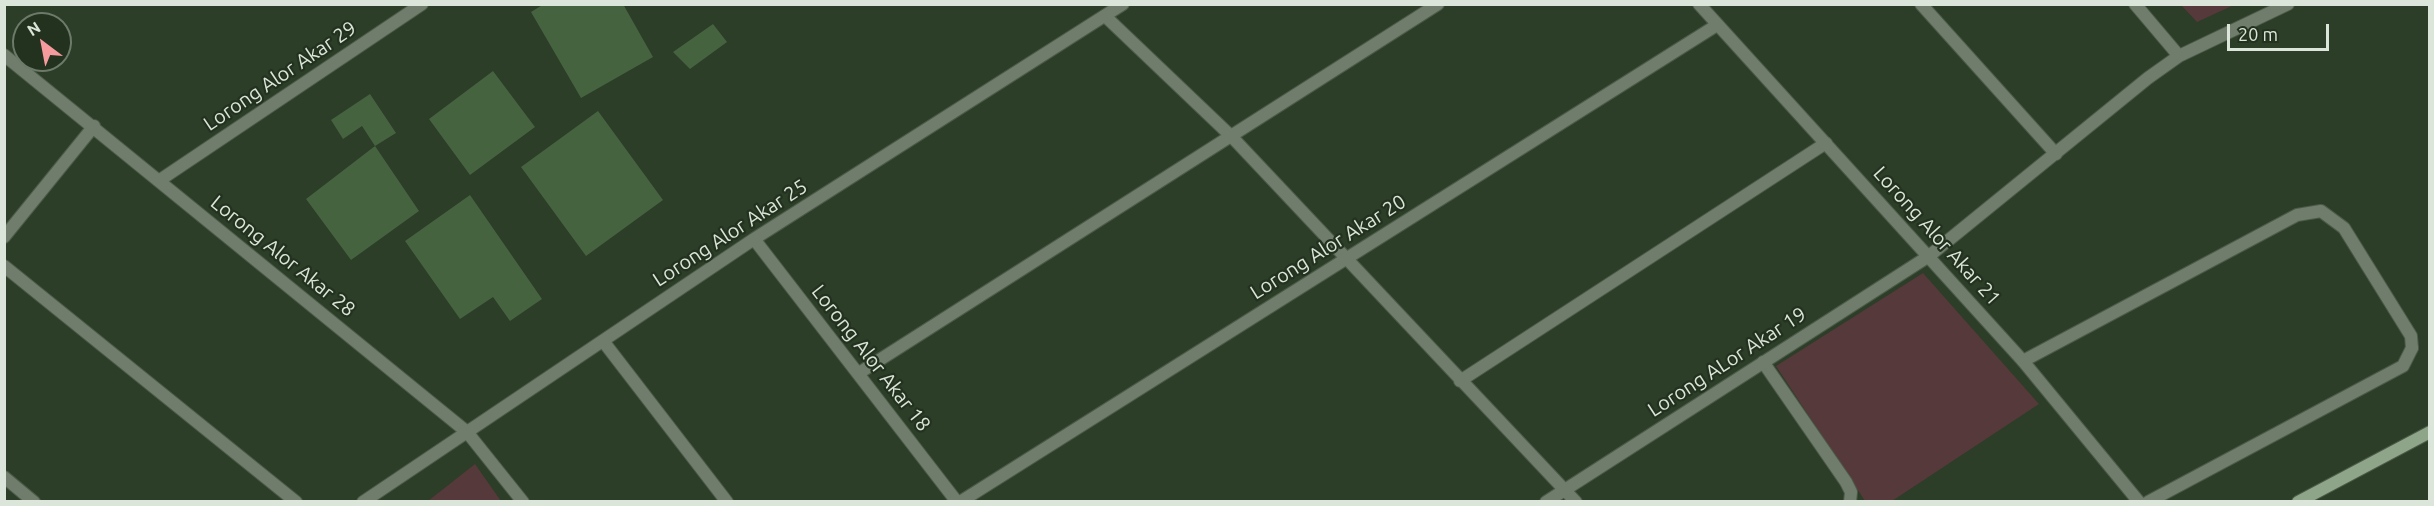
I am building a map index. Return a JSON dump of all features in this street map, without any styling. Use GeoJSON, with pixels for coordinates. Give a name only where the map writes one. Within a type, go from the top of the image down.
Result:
{"type":"FeatureCollection","features":[{"type":"Feature","properties":{"kind":"street","name":"Lorong Alor Akar 29"},"geometry":{"type":"LineString","coordinates":[[160,180],[422,4]]}},
{"type":"Feature","properties":{"kind":"street","name":"Lorong Alor Akar 25"},"geometry":{"type":"LineString","coordinates":[[363,501],[754,239],[1123,4]]}},
{"type":"Feature","properties":{"kind":"street"},"geometry":{"type":"LineString","coordinates":[[859,374],[1438,4]]}},
{"type":"Feature","properties":{"kind":"street","name":"Lorong Alor Akar 21"},"geometry":{"type":"LineString","coordinates":[[1699,4],[2023,361],[2139,501]]}},
{"type":"Feature","properties":{"kind":"street"},"geometry":{"type":"LineString","coordinates":[[1921,4],[2056,154]]}},
{"type":"Feature","properties":{"kind":"street"},"geometry":{"type":"LineString","coordinates":[[2135,4],[2179,56]]}},
{"type":"Feature","properties":{"kind":"street","name":"Lorong ALor Akar 19"},"geometry":{"type":"LineString","coordinates":[[1546,501],[1929,256],[2148,78],[2179,56],[2288,4]]}},
{"type":"Feature","properties":{"kind":"street"},"geometry":{"type":"LineString","coordinates":[[1105,16],[1232,136],[1460,381],[1576,501]]}},
{"type":"Feature","properties":{"kind":"street","name":"Lorong Alor Akar 20"},"geometry":{"type":"LineString","coordinates":[[958,501],[1717,25]]}},
{"type":"Feature","properties":{"kind":"street","name":"Lorong Alor Akar 28"},"geometry":{"type":"LineString","coordinates":[[4,55],[467,432],[523,501]]}},
{"type":"Feature","properties":{"kind":"street"},"geometry":{"type":"LineString","coordinates":[[4,237],[94,126]]}},
{"type":"Feature","properties":{"kind":"street"},"geometry":{"type":"LineString","coordinates":[[1460,381],[1826,143]]}},
{"type":"Feature","properties":{"kind":"street"},"geometry":{"type":"LineString","coordinates":[[2023,361],[2297,215],[2321,211],[2344,228],[2411,336],[2412,348],[2403,366],[2148,501]]}},
{"type":"Feature","properties":{"kind":"street","name":"Lorong Alor Akar 18"},"geometry":{"type":"LineString","coordinates":[[754,239],[958,501]]}},
{"type":"Feature","properties":{"kind":"street"},"geometry":{"type":"LineString","coordinates":[[4,266],[296,501]]}},
{"type":"Feature","properties":{"kind":"street"},"geometry":{"type":"LineString","coordinates":[[603,341],[727,501]]}},
{"type":"Feature","properties":{"kind":"street"},"geometry":{"type":"LineString","coordinates":[[1763,362],[1846,482],[1851,492],[1850,501]]}},
{"type":"Feature","properties":{"kind":"street"},"geometry":{"type":"LineString","coordinates":[[2298,501],[2430,432]]}},
{"type":"Feature","properties":{"kind":"street"},"geometry":{"type":"LineString","coordinates":[[4,477],[34,501]]}},
{"type":"Feature","properties":{"kind":"shaded area"},"geometry":{"type":"Polygon","coordinates":[[[2181,5],[2234,5],[2197,22],[2181,5]]]}},
{"type":"Feature","properties":{"kind":"shaded area"},"geometry":{"type":"Polygon","coordinates":[[[1923,273],[2039,404],[1892,501],[1865,501],[1776,366],[1923,273]]]}},
{"type":"Feature","properties":{"kind":"shaded area"},"geometry":{"type":"Polygon","coordinates":[[[475,464],[501,501],[428,501],[475,464]]]}},
{"type":"Feature","properties":{"kind":"building"},"geometry":{"type":"Polygon","coordinates":[[[544,4],[623,4],[653,57],[581,98],[531,12],[544,4]]]}},
{"type":"Feature","properties":{"kind":"building"},"geometry":{"type":"Polygon","coordinates":[[[713,24],[727,42],[690,69],[673,52],[713,24]]]}},
{"type":"Feature","properties":{"kind":"building"},"geometry":{"type":"Polygon","coordinates":[[[493,71],[535,127],[470,175],[429,119],[493,71]]]}},
{"type":"Feature","properties":{"kind":"building"},"geometry":{"type":"Polygon","coordinates":[[[370,94],[396,133],[375,146],[362,126],[343,139],[331,120],[370,94]]]}},
{"type":"Feature","properties":{"kind":"building"},"geometry":{"type":"Polygon","coordinates":[[[598,111],[663,200],[586,256],[521,167],[598,111]]]}},
{"type":"Feature","properties":{"kind":"building"},"geometry":{"type":"Polygon","coordinates":[[[375,146],[419,211],[351,260],[306,199],[375,146]]]}},
{"type":"Feature","properties":{"kind":"building"},"geometry":{"type":"Polygon","coordinates":[[[470,195],[542,299],[510,321],[493,297],[460,319],[405,241],[470,195]]]}}]}
